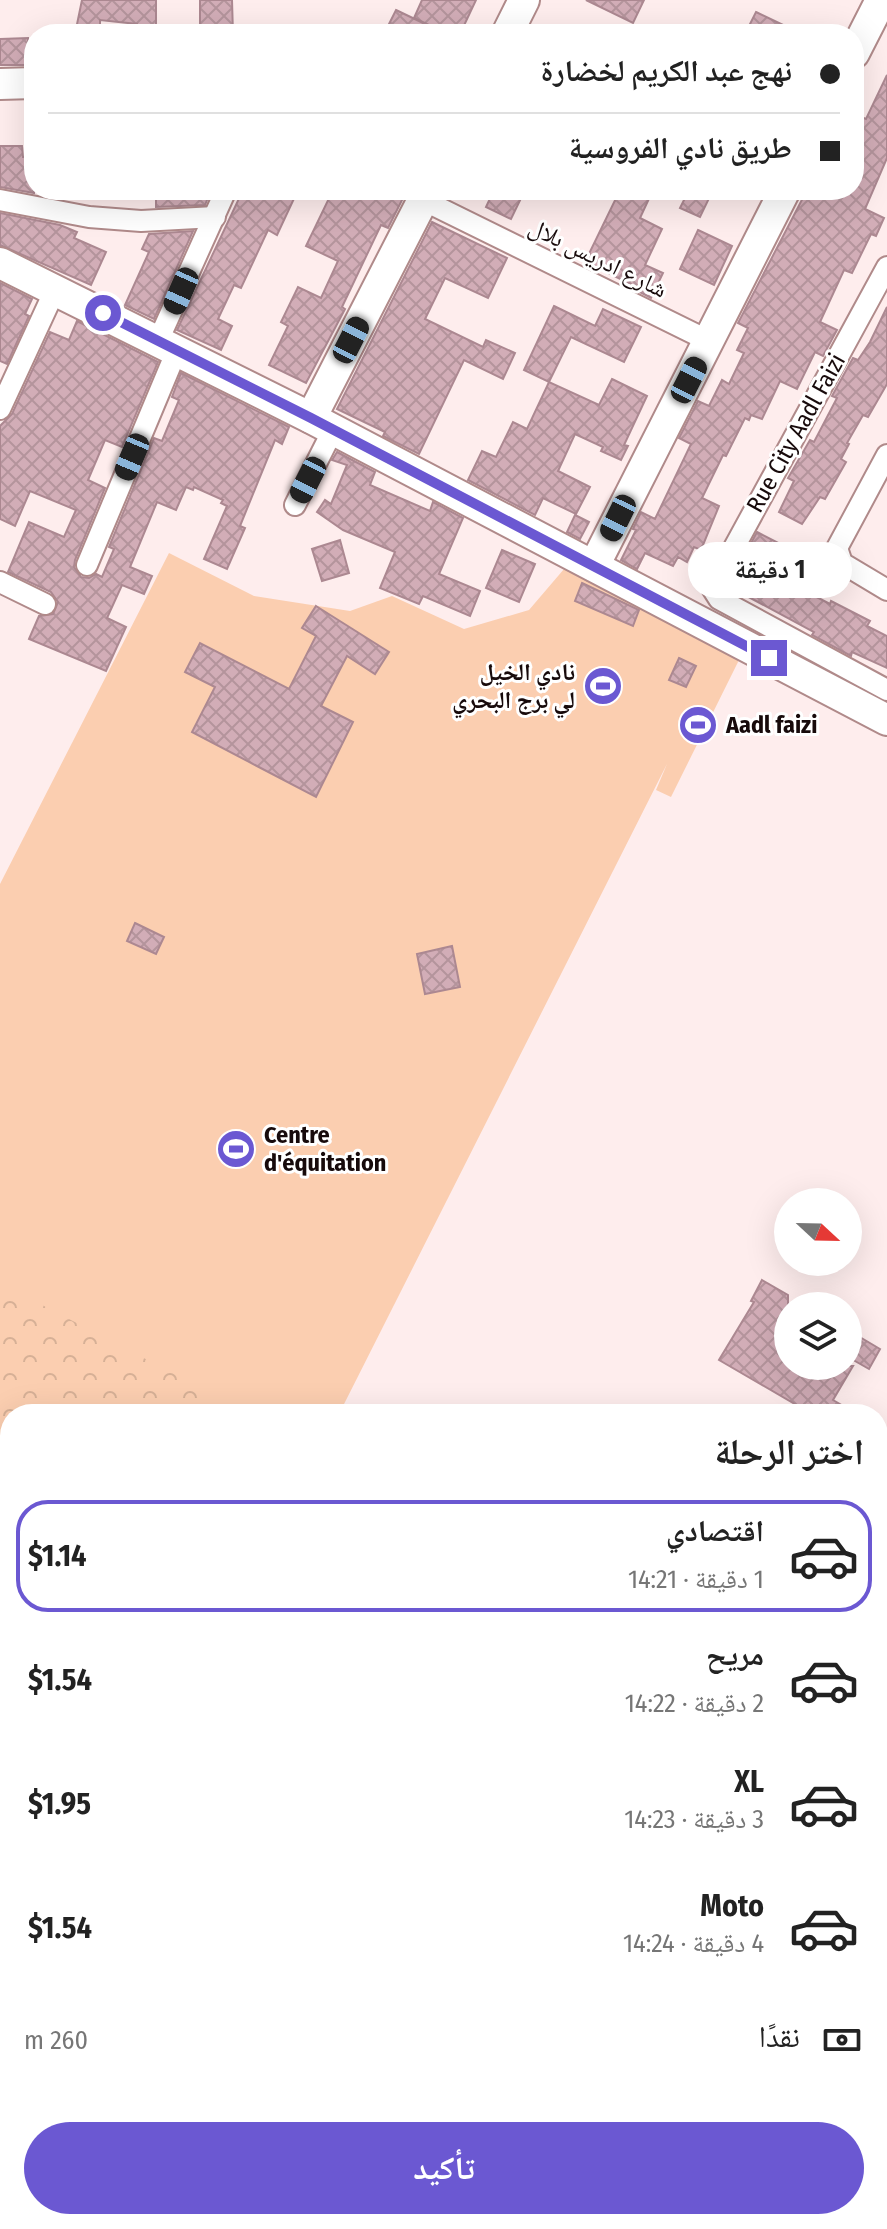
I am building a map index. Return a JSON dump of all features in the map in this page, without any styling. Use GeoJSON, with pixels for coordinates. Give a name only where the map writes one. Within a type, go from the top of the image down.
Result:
{"type":"FeatureCollection","features":[{"type":"Feature","properties":{"kind":"main road"},"geometry":{"type":"LineString","coordinates":[[512,24],[524,0]]}},
{"type":"Feature","properties":{"kind":"main road"},"geometry":{"type":"LineString","coordinates":[[864,33],[881,0]]}},
{"type":"Feature","properties":{"kind":"main road"},"geometry":{"type":"LineString","coordinates":[[0,84],[24,83]]}},
{"type":"Feature","properties":{"kind":"main road"},"geometry":{"type":"LineString","coordinates":[[322,424],[423,200]]}},
{"type":"Feature","properties":{"kind":"main road"},"geometry":{"type":"LineString","coordinates":[[594,566],[780,200]]}},
{"type":"Feature","properties":{"kind":"main road"},"geometry":{"type":"LineString","coordinates":[[0,263],[168,345],[594,566],[885,706]]}},
{"type":"Feature","properties":{"kind":"street"},"geometry":{"type":"LineString","coordinates":[[0,200],[89,217],[141,221],[215,217]]}},
{"type":"Feature","properties":{"kind":"street"},"geometry":{"type":"LineString","coordinates":[[87,565],[222,200]]}},
{"type":"Feature","properties":{"kind":"street","name":"شارع ادريس بلال"},"geometry":{"type":"LineString","coordinates":[[435,200],[709,341]]}},
{"type":"Feature","properties":{"kind":"street","name":"Rue City Aadl Faizi"},"geometry":{"type":"LineString","coordinates":[[885,706],[719,599],[712,588],[887,267]]}},
{"type":"Feature","properties":{"kind":"street"},"geometry":{"type":"LineString","coordinates":[[0,409],[55,290]]}},
{"type":"Feature","properties":{"kind":"street"},"geometry":{"type":"LineString","coordinates":[[295,505],[322,424]]}},
{"type":"Feature","properties":{"kind":"street"},"geometry":{"type":"LineString","coordinates":[[887,455],[837,548],[842,563],[887,590]]}},
{"type":"Feature","properties":{"kind":"street"},"geometry":{"type":"LineString","coordinates":[[0,582],[45,604]]}},
{"type":"Feature","properties":{"kind":"green space","name":"Centre d'équitation"},"geometry":{"type":"Polygon","coordinates":[[[169,553],[254,596],[350,611],[392,596],[464,629],[529,610],[570,562],[728,645],[739,660],[671,797],[656,790],[667,764],[344,1404],[0,1404],[0,884],[169,553]]]}},
{"type":"Feature","properties":{"kind":"green space"},"geometry":{"type":"Polygon","coordinates":[[[0,1283],[232,1404],[0,1404],[0,1283]]]}},
{"type":"Feature","properties":{"kind":"building"},"geometry":{"type":"Polygon","coordinates":[[[82,0],[156,0],[156,24],[100,20],[100,24],[77,24],[82,0]]]}},
{"type":"Feature","properties":{"kind":"building"},"geometry":{"type":"Polygon","coordinates":[[[200,0],[232,0],[233,24],[200,24],[200,0]]]}},
{"type":"Feature","properties":{"kind":"building"},"geometry":{"type":"Polygon","coordinates":[[[422,0],[476,0],[465,24],[427,24],[414,18],[422,0]]]}},
{"type":"Feature","properties":{"kind":"building"},"geometry":{"type":"Polygon","coordinates":[[[586,0],[644,0],[633,23],[586,0]]]}},
{"type":"Feature","properties":{"kind":"building"},"geometry":{"type":"Polygon","coordinates":[[[396,10],[425,24],[389,24],[396,10]]]}},
{"type":"Feature","properties":{"kind":"building"},"geometry":{"type":"Polygon","coordinates":[[[756,12],[781,24],[750,24],[756,12]]]}},
{"type":"Feature","properties":{"kind":"building"},"geometry":{"type":"Polygon","coordinates":[[[24,38],[24,65],[0,65],[0,39],[24,38]]]}},
{"type":"Feature","properties":{"kind":"building"},"geometry":{"type":"Polygon","coordinates":[[[887,75],[887,158],[865,209],[884,218],[876,236],[871,234],[852,273],[844,270],[820,322],[837,330],[823,356],[815,352],[797,389],[780,381],[762,419],[751,415],[749,420],[745,418],[702,498],[719,506],[701,550],[694,547],[687,562],[678,557],[673,566],[645,553],[637,569],[621,560],[636,530],[633,529],[641,512],[655,519],[691,444],[679,438],[698,401],[709,406],[722,380],[729,384],[744,353],[737,350],[748,328],[738,323],[802,200],[864,200],[866,119],[887,75]]]}},
{"type":"Feature","properties":{"kind":"building"},"geometry":{"type":"Polygon","coordinates":[[[0,146],[22,146],[24,191],[0,187],[0,146]]]}},
{"type":"Feature","properties":{"kind":"building"},"geometry":{"type":"Polygon","coordinates":[[[156,200],[207,200],[205,205],[156,207],[156,200]]]}},
{"type":"Feature","properties":{"kind":"building"},"geometry":{"type":"Polygon","coordinates":[[[238,200],[293,200],[277,235],[268,230],[241,288],[234,285],[218,319],[232,326],[221,350],[177,330],[238,200]]]}},
{"type":"Feature","properties":{"kind":"building"},"geometry":{"type":"Polygon","coordinates":[[[328,200],[402,200],[388,228],[381,225],[342,307],[345,309],[306,383],[269,365],[288,326],[281,322],[298,287],[321,298],[338,261],[306,246],[328,200]]]}},
{"type":"Feature","properties":{"kind":"building"},"geometry":{"type":"Polygon","coordinates":[[[489,200],[520,200],[511,219],[486,207],[489,200]]]}},
{"type":"Feature","properties":{"kind":"building"},"geometry":{"type":"Polygon","coordinates":[[[615,200],[648,200],[640,218],[662,229],[645,265],[663,273],[651,298],[632,288],[633,285],[585,262],[615,200]]]}},
{"type":"Feature","properties":{"kind":"building"},"geometry":{"type":"Polygon","coordinates":[[[684,200],[708,200],[700,217],[680,208],[684,200]]]}},
{"type":"Feature","properties":{"kind":"building"},"geometry":{"type":"Polygon","coordinates":[[[0,213],[60,225],[77,232],[74,238],[106,252],[91,285],[0,245],[0,213]]]}},
{"type":"Feature","properties":{"kind":"building"},"geometry":{"type":"Polygon","coordinates":[[[432,222],[507,258],[488,298],[445,278],[425,319],[483,347],[486,340],[515,353],[503,379],[464,360],[419,454],[383,436],[385,432],[337,409],[432,222]]]}},
{"type":"Feature","properties":{"kind":"building"},"geometry":{"type":"Polygon","coordinates":[[[698,230],[732,246],[714,285],[680,269],[698,230]]]}},
{"type":"Feature","properties":{"kind":"building"},"geometry":{"type":"Polygon","coordinates":[[[193,231],[154,319],[125,305],[149,252],[142,249],[149,234],[193,231]]]}},
{"type":"Feature","properties":{"kind":"building"},"geometry":{"type":"Polygon","coordinates":[[[0,283],[32,299],[25,314],[29,316],[7,364],[0,361],[0,283]]]}},
{"type":"Feature","properties":{"kind":"building"},"geometry":{"type":"Polygon","coordinates":[[[554,306],[595,326],[603,309],[641,327],[624,362],[571,337],[549,382],[524,370],[554,306]]]}},
{"type":"Feature","properties":{"kind":"building"},"geometry":{"type":"Polygon","coordinates":[[[887,307],[887,384],[868,417],[863,415],[847,443],[841,459],[846,462],[825,499],[820,497],[802,524],[779,512],[794,481],[788,478],[810,440],[814,442],[837,398],[832,396],[853,358],[858,360],[870,342],[887,307]]]}},
{"type":"Feature","properties":{"kind":"building"},"geometry":{"type":"Polygon","coordinates":[[[77,321],[158,362],[122,447],[105,440],[88,480],[105,488],[75,560],[74,567],[81,577],[89,578],[96,574],[102,577],[114,549],[109,547],[154,438],[162,441],[179,400],[172,397],[181,373],[289,427],[282,444],[275,440],[240,526],[245,528],[227,569],[204,559],[227,506],[221,503],[223,500],[194,487],[193,490],[186,487],[176,510],[157,502],[130,567],[152,576],[144,594],[122,585],[107,618],[126,627],[106,671],[29,639],[39,616],[53,614],[58,602],[51,592],[8,572],[29,522],[64,537],[76,510],[30,491],[15,526],[0,519],[0,426],[12,414],[50,332],[69,340],[77,321]]]}},
{"type":"Feature","properties":{"kind":"building"},"geometry":{"type":"Polygon","coordinates":[[[612,379],[647,396],[624,445],[628,446],[621,460],[601,451],[603,447],[575,434],[558,471],[590,487],[576,514],[543,498],[535,515],[468,480],[482,451],[496,457],[513,422],[527,429],[549,382],[599,405],[612,379]]]}},
{"type":"Feature","properties":{"kind":"building"},"geometry":{"type":"Polygon","coordinates":[[[337,452],[375,472],[370,485],[430,511],[433,502],[463,518],[439,574],[480,591],[470,616],[423,596],[419,604],[380,588],[395,552],[343,530],[317,512],[325,500],[331,504],[347,465],[332,460],[337,452]]]}},
{"type":"Feature","properties":{"kind":"building"},"geometry":{"type":"Polygon","coordinates":[[[575,515],[589,522],[580,539],[567,532],[575,515]]]}},
{"type":"Feature","properties":{"kind":"building"},"geometry":{"type":"Polygon","coordinates":[[[757,532],[792,550],[778,577],[870,621],[867,626],[887,636],[887,668],[852,652],[851,656],[812,635],[814,632],[728,586],[757,532]]]}},
{"type":"Feature","properties":{"kind":"building"},"geometry":{"type":"Polygon","coordinates":[[[340,540],[349,573],[322,581],[312,549],[340,540]]]}},
{"type":"Feature","properties":{"kind":"building"},"geometry":{"type":"Polygon","coordinates":[[[502,550],[535,564],[519,602],[486,588],[502,550]]]}},
{"type":"Feature","properties":{"kind":"building"},"geometry":{"type":"Polygon","coordinates":[[[582,583],[639,610],[633,626],[575,601],[582,583]]]}},
{"type":"Feature","properties":{"kind":"building"},"geometry":{"type":"Polygon","coordinates":[[[316,606],[389,652],[375,674],[347,656],[321,706],[353,722],[316,797],[192,732],[215,687],[185,672],[200,643],[289,689],[316,636],[302,628],[316,606]]]}},
{"type":"Feature","properties":{"kind":"building"},"geometry":{"type":"Polygon","coordinates":[[[679,658],[696,666],[686,687],[669,680],[679,658]]]}},
{"type":"Feature","properties":{"kind":"building"},"geometry":{"type":"Polygon","coordinates":[[[135,923],[164,937],[156,954],[127,941],[135,923]]]}},
{"type":"Feature","properties":{"kind":"building"},"geometry":{"type":"Polygon","coordinates":[[[452,946],[460,987],[425,994],[417,954],[452,946]]]}},
{"type":"Feature","properties":{"kind":"building"},"geometry":{"type":"Polygon","coordinates":[[[762,1280],[783,1292],[774,1292],[774,1380],[845,1380],[833,1400],[840,1404],[795,1404],[719,1360],[754,1302],[751,1301],[762,1280]]]}},
{"type":"Feature","properties":{"kind":"building"},"geometry":{"type":"Polygon","coordinates":[[[862,1338],[880,1349],[869,1369],[862,1365],[862,1338]]]}},
{"type":"Feature","properties":{"kind":"place","name":"نادي الخيل لي برج البحري"},"geometry":{"type":"Point","coordinates":[603,686]}},
{"type":"Feature","properties":{"kind":"place","name":"Aadl faizi"},"geometry":{"type":"Point","coordinates":[698,725]}},
{"type":"Feature","properties":{"kind":"place","name":"Centre d'équitation"},"geometry":{"type":"Point","coordinates":[236,1149]}},
{"type":"Feature","properties":{"kind":"route"},"geometry":{"type":"LineString","coordinates":[[103,313],[311,418],[769,658]]}}]}
